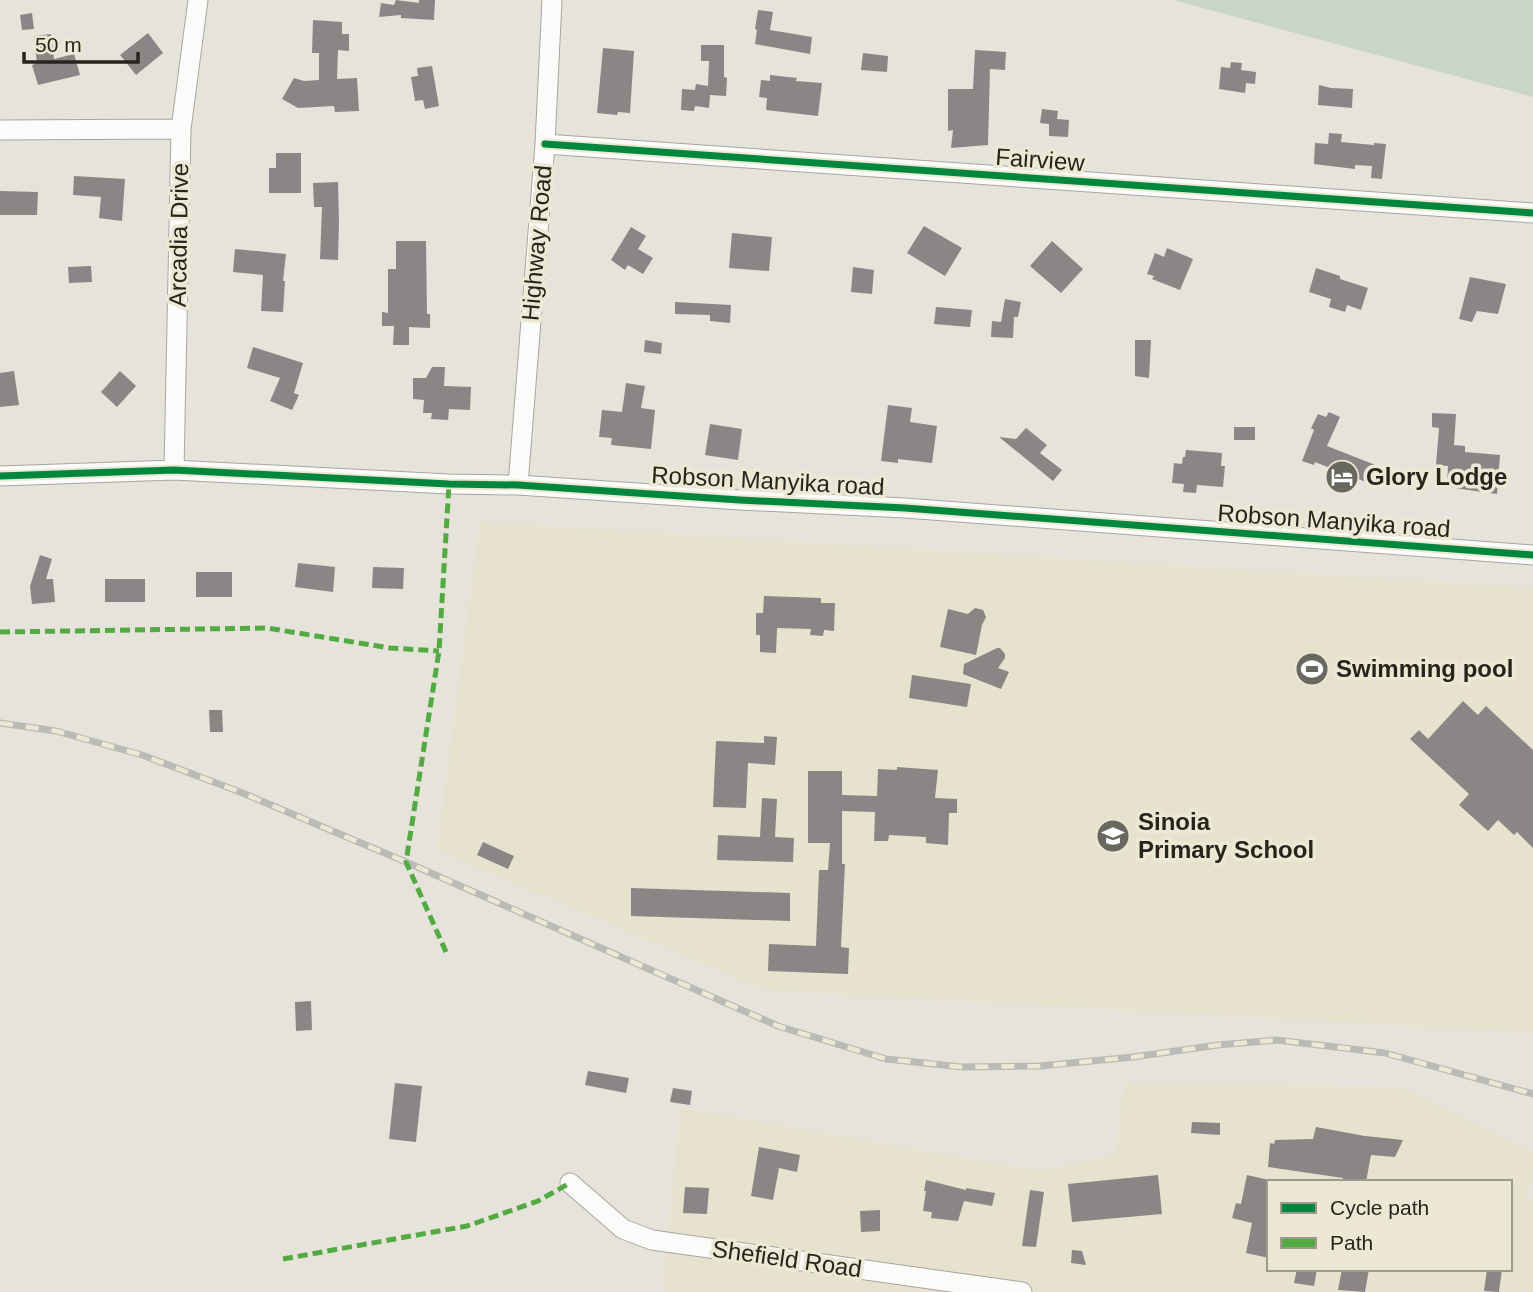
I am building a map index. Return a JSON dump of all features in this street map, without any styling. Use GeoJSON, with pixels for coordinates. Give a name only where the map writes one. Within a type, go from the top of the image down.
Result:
{"type":"FeatureCollection","features":[{"type":"Feature","properties":{"kind":"street","name":"Arcadia Drive"},"geometry":{"type":"LineString","coordinates":[[174,470],[181,129],[198,0]]}},
{"type":"Feature","properties":{"kind":"street","name":"Highway Road"},"geometry":{"type":"LineString","coordinates":[[518,485],[545,144],[552,0]]}},
{"type":"Feature","properties":{"kind":"street"},"geometry":{"type":"LineString","coordinates":[[0,130],[181,129]]}},
{"type":"Feature","properties":{"kind":"street","name":"Fairview"},"geometry":{"type":"LineString","coordinates":[[545,144],[1533,213]]}},
{"type":"Feature","properties":{"kind":"street","name":"Robson Manyika road"},"geometry":{"type":"LineString","coordinates":[[0,475],[174,470],[518,485],[905,508],[1533,555]]}},
{"type":"Feature","properties":{"kind":"street","name":"Shefield Road"},"geometry":{"type":"LineString","coordinates":[[570,1183],[623,1229],[652,1240],[1022,1292]]}},
{"type":"Feature","properties":{"kind":"shaded area"},"geometry":{"type":"Polygon","coordinates":[[[480,522],[1533,588],[1533,1033],[765,990],[437,850],[480,522]]]}},
{"type":"Feature","properties":{"kind":"shaded area"},"geometry":{"type":"Polygon","coordinates":[[[1124,1083],[1400,1087],[1533,1151],[1533,1173],[1525,1199],[1533,1202],[1533,1292],[662,1292],[681,1108],[1038,1171],[1116,1155],[1124,1083]]]}},
{"type":"Feature","properties":{"kind":"green space"},"geometry":{"type":"Polygon","coordinates":[[[1173,0],[1533,0],[1533,97],[1173,0]]]}},
{"type":"Feature","properties":{"kind":"building"},"geometry":{"type":"Polygon","coordinates":[[[396,0],[419,3],[419,0],[435,0],[434,20],[401,18],[401,15],[379,17],[381,3],[394,5],[396,0]]]}},
{"type":"Feature","properties":{"kind":"building"},"geometry":{"type":"Polygon","coordinates":[[[758,10],[773,12],[770,30],[812,37],[810,54],[755,44],[758,10]]]}},
{"type":"Feature","properties":{"kind":"building"},"geometry":{"type":"Polygon","coordinates":[[[32,13],[34,29],[22,30],[20,15],[32,13]]]}},
{"type":"Feature","properties":{"kind":"building"},"geometry":{"type":"Polygon","coordinates":[[[313,20],[342,22],[342,34],[349,34],[349,51],[338,50],[337,79],[357,78],[359,111],[335,112],[334,106],[298,108],[282,99],[294,78],[304,81],[319,80],[319,53],[312,53],[313,20]]]}},
{"type":"Feature","properties":{"kind":"building"},"geometry":{"type":"Polygon","coordinates":[[[148,33],[163,53],[136,75],[120,55],[148,33]]]}},
{"type":"Feature","properties":{"kind":"building"},"geometry":{"type":"Polygon","coordinates":[[[51,34],[54,59],[74,54],[80,75],[38,85],[32,65],[37,63],[34,36],[51,34]]]}},
{"type":"Feature","properties":{"kind":"building"},"geometry":{"type":"Polygon","coordinates":[[[701,45],[724,45],[726,96],[710,95],[709,108],[695,106],[694,111],[681,110],[682,89],[695,90],[696,84],[708,86],[709,61],[701,61],[701,45]]]}},
{"type":"Feature","properties":{"kind":"building"},"geometry":{"type":"Polygon","coordinates":[[[603,48],[634,51],[630,113],[597,113],[603,48]]]}},
{"type":"Feature","properties":{"kind":"building"},"geometry":{"type":"Polygon","coordinates":[[[975,50],[1006,52],[1005,70],[990,69],[988,145],[951,148],[953,130],[948,131],[948,89],[973,89],[975,50]]]}},
{"type":"Feature","properties":{"kind":"building"},"geometry":{"type":"Polygon","coordinates":[[[863,53],[888,56],[887,72],[861,70],[863,53]]]}},
{"type":"Feature","properties":{"kind":"building"},"geometry":{"type":"Polygon","coordinates":[[[1231,62],[1242,63],[1241,70],[1256,72],[1255,84],[1246,83],[1245,93],[1219,89],[1221,67],[1230,68],[1231,62]]]}},
{"type":"Feature","properties":{"kind":"building"},"geometry":{"type":"Polygon","coordinates":[[[432,66],[439,106],[425,109],[423,100],[415,101],[411,77],[418,76],[417,68],[432,66]]]}},
{"type":"Feature","properties":{"kind":"building"},"geometry":{"type":"Polygon","coordinates":[[[770,75],[822,83],[818,116],[766,110],[767,98],[759,97],[761,80],[770,81],[770,75]]]}},
{"type":"Feature","properties":{"kind":"building"},"geometry":{"type":"Polygon","coordinates":[[[1319,85],[1353,89],[1352,108],[1318,105],[1319,85]]]}},
{"type":"Feature","properties":{"kind":"building"},"geometry":{"type":"Polygon","coordinates":[[[1042,109],[1058,111],[1057,119],[1069,120],[1068,137],[1049,136],[1049,124],[1040,123],[1042,109]]]}},
{"type":"Feature","properties":{"kind":"building"},"geometry":{"type":"Polygon","coordinates":[[[1329,133],[1342,134],[1341,142],[1386,144],[1382,179],[1371,178],[1372,166],[1355,165],[1355,169],[1314,164],[1315,143],[1328,144],[1329,133]]]}},
{"type":"Feature","properties":{"kind":"building"},"geometry":{"type":"Polygon","coordinates":[[[276,153],[301,153],[301,193],[269,193],[269,168],[276,168],[276,153]]]}},
{"type":"Feature","properties":{"kind":"building"},"geometry":{"type":"Polygon","coordinates":[[[74,176],[125,179],[122,221],[99,218],[101,197],[73,195],[74,176]]]}},
{"type":"Feature","properties":{"kind":"building"},"geometry":{"type":"Polygon","coordinates":[[[338,182],[338,260],[320,259],[322,207],[314,207],[313,183],[338,182]]]}},
{"type":"Feature","properties":{"kind":"building"},"geometry":{"type":"Polygon","coordinates":[[[0,191],[38,192],[37,215],[0,215],[0,191]]]}},
{"type":"Feature","properties":{"kind":"building"},"geometry":{"type":"Polygon","coordinates":[[[924,226],[962,248],[945,276],[907,253],[924,226]]]}},
{"type":"Feature","properties":{"kind":"building"},"geometry":{"type":"Polygon","coordinates":[[[631,227],[646,236],[638,249],[653,258],[643,274],[628,265],[625,270],[611,260],[631,227]]]}},
{"type":"Feature","properties":{"kind":"building"},"geometry":{"type":"Polygon","coordinates":[[[732,233],[772,237],[769,271],[729,268],[732,233]]]}},
{"type":"Feature","properties":{"kind":"building"},"geometry":{"type":"Polygon","coordinates":[[[396,241],[426,241],[427,314],[430,314],[430,328],[409,327],[409,345],[393,345],[394,326],[382,326],[382,312],[388,313],[388,269],[396,269],[396,241]]]}},
{"type":"Feature","properties":{"kind":"building"},"geometry":{"type":"Polygon","coordinates":[[[1052,241],[1083,269],[1061,293],[1030,266],[1052,241]]]}},
{"type":"Feature","properties":{"kind":"building"},"geometry":{"type":"Polygon","coordinates":[[[1167,248],[1193,259],[1180,290],[1152,279],[1154,276],[1147,274],[1155,253],[1164,257],[1167,248]]]}},
{"type":"Feature","properties":{"kind":"building"},"geometry":{"type":"Polygon","coordinates":[[[235,249],[286,254],[283,312],[261,311],[263,275],[233,272],[235,249]]]}},
{"type":"Feature","properties":{"kind":"building"},"geometry":{"type":"Polygon","coordinates":[[[91,266],[92,282],[69,283],[68,267],[91,266]]]}},
{"type":"Feature","properties":{"kind":"building"},"geometry":{"type":"Polygon","coordinates":[[[853,267],[874,270],[872,294],[851,292],[853,267]]]}},
{"type":"Feature","properties":{"kind":"building"},"geometry":{"type":"Polygon","coordinates":[[[1316,268],[1368,288],[1361,310],[1347,305],[1345,312],[1329,307],[1331,299],[1309,292],[1316,268]]]}},
{"type":"Feature","properties":{"kind":"building"},"geometry":{"type":"Polygon","coordinates":[[[1470,277],[1506,284],[1498,314],[1477,311],[1472,322],[1459,319],[1470,277]]]}},
{"type":"Feature","properties":{"kind":"building"},"geometry":{"type":"Polygon","coordinates":[[[1005,299],[1021,302],[1018,317],[1014,317],[1013,338],[991,337],[992,321],[1001,322],[1005,299]]]}},
{"type":"Feature","properties":{"kind":"building"},"geometry":{"type":"Polygon","coordinates":[[[675,302],[731,305],[730,323],[710,321],[710,315],[675,314],[675,302]]]}},
{"type":"Feature","properties":{"kind":"building"},"geometry":{"type":"Polygon","coordinates":[[[936,307],[972,310],[970,327],[934,324],[936,307]]]}},
{"type":"Feature","properties":{"kind":"building"},"geometry":{"type":"Polygon","coordinates":[[[645,340],[662,343],[661,354],[644,352],[645,340]]]}},
{"type":"Feature","properties":{"kind":"building"},"geometry":{"type":"Polygon","coordinates":[[[1135,340],[1151,340],[1149,378],[1135,376],[1135,340]]]}},
{"type":"Feature","properties":{"kind":"building"},"geometry":{"type":"Polygon","coordinates":[[[253,347],[303,363],[294,393],[299,395],[292,410],[270,401],[280,378],[247,368],[253,347]]]}},
{"type":"Feature","properties":{"kind":"building"},"geometry":{"type":"Polygon","coordinates":[[[432,367],[445,367],[444,386],[471,387],[470,410],[449,409],[448,420],[431,419],[432,413],[423,413],[424,400],[413,399],[413,378],[426,378],[432,367]]]}},
{"type":"Feature","properties":{"kind":"building"},"geometry":{"type":"Polygon","coordinates":[[[14,371],[19,405],[0,407],[0,373],[14,371]]]}},
{"type":"Feature","properties":{"kind":"building"},"geometry":{"type":"Polygon","coordinates":[[[120,371],[136,386],[117,407],[101,392],[120,371]]]}},
{"type":"Feature","properties":{"kind":"building"},"geometry":{"type":"Polygon","coordinates":[[[626,383],[645,386],[641,408],[655,410],[651,449],[611,445],[612,438],[599,437],[602,410],[622,412],[626,383]]]}},
{"type":"Feature","properties":{"kind":"building"},"geometry":{"type":"Polygon","coordinates":[[[888,405],[912,408],[910,422],[937,426],[932,463],[898,459],[898,463],[881,461],[888,405]]]}},
{"type":"Feature","properties":{"kind":"building"},"geometry":{"type":"Polygon","coordinates":[[[1329,412],[1340,417],[1327,446],[1378,466],[1371,484],[1315,462],[1314,465],[1302,461],[1314,430],[1311,428],[1318,414],[1326,417],[1329,412]]]}},
{"type":"Feature","properties":{"kind":"building"},"geometry":{"type":"Polygon","coordinates":[[[1432,413],[1456,414],[1454,445],[1465,446],[1465,452],[1500,455],[1497,494],[1447,487],[1448,466],[1436,465],[1439,428],[1432,427],[1432,413]]]}},
{"type":"Feature","properties":{"kind":"building"},"geometry":{"type":"Polygon","coordinates":[[[710,424],[742,429],[738,460],[705,455],[710,424]]]}},
{"type":"Feature","properties":{"kind":"building"},"geometry":{"type":"Polygon","coordinates":[[[1234,427],[1255,427],[1255,440],[1234,440],[1234,427]]]}},
{"type":"Feature","properties":{"kind":"building"},"geometry":{"type":"Polygon","coordinates":[[[1026,428],[1047,445],[1040,453],[1062,470],[1053,481],[999,437],[1016,439],[1026,428]]]}},
{"type":"Feature","properties":{"kind":"building"},"geometry":{"type":"Polygon","coordinates":[[[1186,450],[1222,453],[1221,466],[1225,466],[1223,487],[1197,485],[1196,493],[1183,492],[1184,484],[1172,483],[1174,463],[1182,464],[1186,450]]]}},
{"type":"Feature","properties":{"kind":"building"},"geometry":{"type":"Polygon","coordinates":[[[40,555],[52,559],[46,579],[53,579],[55,602],[32,604],[30,586],[40,555]]]}},
{"type":"Feature","properties":{"kind":"building"},"geometry":{"type":"Polygon","coordinates":[[[298,563],[335,567],[333,592],[295,587],[298,563]]]}},
{"type":"Feature","properties":{"kind":"building"},"geometry":{"type":"Polygon","coordinates":[[[373,567],[404,568],[403,589],[372,588],[373,567]]]}},
{"type":"Feature","properties":{"kind":"building"},"geometry":{"type":"Polygon","coordinates":[[[196,572],[232,572],[232,597],[196,597],[196,572]]]}},
{"type":"Feature","properties":{"kind":"building"},"geometry":{"type":"Polygon","coordinates":[[[105,579],[145,579],[145,602],[105,602],[105,579]]]}},
{"type":"Feature","properties":{"kind":"building"},"geometry":{"type":"Polygon","coordinates":[[[764,596],[821,598],[821,603],[835,603],[834,631],[824,630],[823,636],[810,635],[811,629],[777,628],[776,653],[760,652],[760,635],[756,635],[756,613],[763,613],[764,596]]]}},
{"type":"Feature","properties":{"kind":"building"},"geometry":{"type":"Polygon","coordinates":[[[975,608],[983,610],[986,617],[976,655],[940,647],[948,609],[968,614],[975,608]]]}},
{"type":"Feature","properties":{"kind":"building"},"geometry":{"type":"Polygon","coordinates":[[[997,648],[1005,654],[998,668],[1009,672],[1001,689],[963,674],[964,664],[997,648]]]}},
{"type":"Feature","properties":{"kind":"building"},"geometry":{"type":"Polygon","coordinates":[[[912,675],[971,684],[967,707],[909,698],[912,675]]]}},
{"type":"Feature","properties":{"kind":"building"},"geometry":{"type":"Polygon","coordinates":[[[1463,701],[1478,715],[1486,706],[1533,750],[1533,848],[1517,832],[1514,835],[1498,820],[1488,831],[1459,805],[1469,794],[1410,739],[1419,730],[1428,739],[1463,701]]]}},
{"type":"Feature","properties":{"kind":"building"},"geometry":{"type":"Polygon","coordinates":[[[209,710],[222,710],[223,732],[210,732],[209,710]]]}},
{"type":"Feature","properties":{"kind":"building"},"geometry":{"type":"Polygon","coordinates":[[[764,736],[777,737],[775,765],[748,763],[746,808],[713,807],[716,741],[764,743],[764,736]]]}},
{"type":"Feature","properties":{"kind":"building"},"geometry":{"type":"Polygon","coordinates":[[[897,767],[938,770],[935,798],[957,799],[957,813],[949,813],[948,845],[926,843],[926,837],[889,835],[888,841],[874,841],[875,812],[842,811],[842,864],[845,864],[841,947],[849,948],[848,974],[768,971],[769,944],[816,946],[819,870],[828,870],[830,843],[808,843],[808,771],[842,771],[842,795],[877,796],[878,769],[897,770],[897,767]]]}},
{"type":"Feature","properties":{"kind":"building"},"geometry":{"type":"Polygon","coordinates":[[[762,798],[777,799],[775,837],[794,838],[793,862],[717,860],[718,835],[760,837],[762,798]]]}},
{"type":"Feature","properties":{"kind":"building"},"geometry":{"type":"Polygon","coordinates":[[[483,842],[514,856],[508,869],[477,855],[483,842]]]}},
{"type":"Feature","properties":{"kind":"building"},"geometry":{"type":"Polygon","coordinates":[[[631,888],[790,893],[790,921],[631,916],[631,888]]]}},
{"type":"Feature","properties":{"kind":"building"},"geometry":{"type":"Polygon","coordinates":[[[311,1001],[312,1030],[296,1031],[295,1002],[311,1001]]]}},
{"type":"Feature","properties":{"kind":"building"},"geometry":{"type":"Polygon","coordinates":[[[588,1071],[629,1078],[626,1093],[585,1085],[588,1071]]]}},
{"type":"Feature","properties":{"kind":"building"},"geometry":{"type":"Polygon","coordinates":[[[395,1083],[422,1086],[416,1142],[389,1139],[395,1083]]]}},
{"type":"Feature","properties":{"kind":"building"},"geometry":{"type":"Polygon","coordinates":[[[673,1088],[692,1091],[690,1105],[670,1102],[673,1088]]]}},
{"type":"Feature","properties":{"kind":"building"},"geometry":{"type":"Polygon","coordinates":[[[1192,1122],[1220,1123],[1220,1135],[1191,1133],[1192,1122]]]}},
{"type":"Feature","properties":{"kind":"building"},"geometry":{"type":"Polygon","coordinates":[[[1316,1127],[1403,1140],[1395,1157],[1371,1155],[1366,1180],[1343,1180],[1268,1167],[1270,1143],[1274,1144],[1275,1140],[1313,1139],[1316,1127]]]}},
{"type":"Feature","properties":{"kind":"building"},"geometry":{"type":"Polygon","coordinates":[[[759,1147],[800,1155],[797,1172],[779,1168],[773,1200],[751,1196],[759,1147]]]}},
{"type":"Feature","properties":{"kind":"building"},"geometry":{"type":"Polygon","coordinates":[[[1158,1175],[1162,1214],[1072,1222],[1068,1184],[1158,1175]]]}},
{"type":"Feature","properties":{"kind":"building"},"geometry":{"type":"Polygon","coordinates":[[[1247,1175],[1269,1180],[1267,1258],[1246,1253],[1252,1223],[1232,1218],[1236,1203],[1241,1204],[1247,1175]]]}},
{"type":"Feature","properties":{"kind":"building"},"geometry":{"type":"Polygon","coordinates":[[[926,1180],[966,1190],[995,1193],[992,1206],[964,1201],[958,1221],[931,1218],[932,1212],[923,1211],[926,1180]]]}},
{"type":"Feature","properties":{"kind":"building"},"geometry":{"type":"Polygon","coordinates":[[[685,1187],[709,1188],[707,1214],[683,1213],[685,1187]]]}},
{"type":"Feature","properties":{"kind":"building"},"geometry":{"type":"Polygon","coordinates":[[[1030,1190],[1044,1192],[1036,1247],[1022,1246],[1030,1190]]]}},
{"type":"Feature","properties":{"kind":"building"},"geometry":{"type":"Polygon","coordinates":[[[880,1210],[880,1231],[861,1232],[860,1211],[880,1210]]]}},
{"type":"Feature","properties":{"kind":"building"},"geometry":{"type":"Polygon","coordinates":[[[1072,1250],[1082,1251],[1086,1265],[1071,1263],[1072,1250]]]}},
{"type":"Feature","properties":{"kind":"building"},"geometry":{"type":"Polygon","coordinates":[[[1297,1271],[1317,1271],[1314,1286],[1294,1283],[1297,1271]]]}},
{"type":"Feature","properties":{"kind":"building"},"geometry":{"type":"Polygon","coordinates":[[[1342,1271],[1369,1271],[1365,1292],[1338,1290],[1342,1271]]]}},
{"type":"Feature","properties":{"kind":"building"},"geometry":{"type":"Polygon","coordinates":[[[1487,1271],[1502,1271],[1499,1292],[1484,1291],[1487,1271]]]}},
{"type":"Feature","properties":{"kind":"railway"},"geometry":{"type":"LineString","coordinates":[[0,723],[56,731],[142,755],[240,792],[778,1026],[886,1059],[962,1067],[1040,1066],[1277,1040],[1385,1053],[1533,1094]]}},
{"type":"Feature","properties":{"kind":"marked path"},"geometry":{"type":"LineString","coordinates":[[446,952],[406,862],[439,651],[449,484]]}},
{"type":"Feature","properties":{"kind":"marked path"},"geometry":{"type":"LineString","coordinates":[[0,632],[267,628],[390,648],[439,651]]}},
{"type":"Feature","properties":{"kind":"marked path"},"geometry":{"type":"LineString","coordinates":[[283,1259],[467,1226],[538,1201],[570,1183]]}},
{"type":"Feature","properties":{"kind":"cycle path"},"geometry":{"type":"LineString","coordinates":[[545,144],[1533,213]]}},
{"type":"Feature","properties":{"kind":"cycle path"},"geometry":{"type":"LineString","coordinates":[[0,476],[174,470],[518,485],[905,508],[1533,555]]}},
{"type":"Feature","properties":{"kind":"place","name":"Glory Lodge"},"geometry":{"type":"Point","coordinates":[1342,477]}},
{"type":"Feature","properties":{"kind":"place","name":"Swimming pool"},"geometry":{"type":"Point","coordinates":[1312,669]}},
{"type":"Feature","properties":{"kind":"place","name":"Sinoia Primary School"},"geometry":{"type":"Point","coordinates":[1113,836]}}]}
